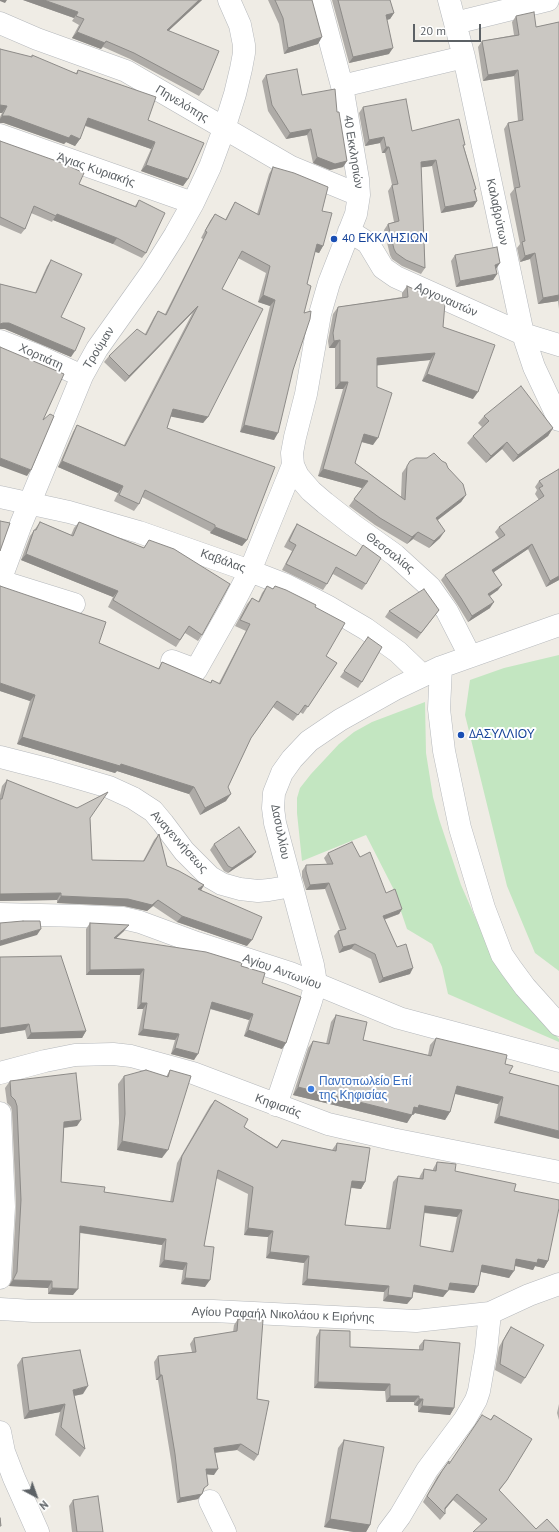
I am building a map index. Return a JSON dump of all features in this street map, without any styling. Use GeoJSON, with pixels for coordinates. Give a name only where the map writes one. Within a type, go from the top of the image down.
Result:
{"type":"FeatureCollection","features":[{"type":"Feature","properties":{"kind":"street","name":"Τρούμαν"},"geometry":{"type":"LineString","coordinates":[[0,581],[29,504],[82,376],[97,349],[151,273],[193,203],[210,167],[224,129],[241,69],[244,45],[240,25],[229,0]]}},
{"type":"Feature","properties":{"kind":"street","name":"40 Εκκλησιών"},"geometry":{"type":"LineString","coordinates":[[293,465],[292,453],[306,394],[320,314],[329,283],[356,214],[359,195],[358,179],[342,86],[319,0]]}},
{"type":"Feature","properties":{"kind":"street","name":"Καλαβρύτων"},"geometry":{"type":"LineString","coordinates":[[449,0],[464,57],[523,334],[534,367],[559,420]]}},
{"type":"Feature","properties":{"kind":"street"},"geometry":{"type":"LineString","coordinates":[[455,23],[548,0]]}},
{"type":"Feature","properties":{"kind":"street","name":"Πηνελόπης"},"geometry":{"type":"LineString","coordinates":[[0,23],[37,39],[126,72],[300,172],[359,195]]}},
{"type":"Feature","properties":{"kind":"street"},"geometry":{"type":"LineString","coordinates":[[342,86],[464,57]]}},
{"type":"Feature","properties":{"kind":"street","name":"Άγιας Κυριακής"},"geometry":{"type":"LineString","coordinates":[[0,135],[193,203]]}},
{"type":"Feature","properties":{"kind":"street","name":"Αργοναυτών"},"geometry":{"type":"LineString","coordinates":[[349,231],[368,243],[383,268],[396,277],[523,334],[559,345]]}},
{"type":"Feature","properties":{"kind":"street","name":"Χορτιάτη"},"geometry":{"type":"LineString","coordinates":[[0,341],[36,355],[82,376]]}},
{"type":"Feature","properties":{"kind":"street"},"geometry":{"type":"LineString","coordinates":[[172,661],[196,670],[250,571],[293,465]]}},
{"type":"Feature","properties":{"kind":"street","name":"Θεσσαλίας"},"geometry":{"type":"LineString","coordinates":[[293,465],[298,476],[311,491],[353,525],[395,555],[430,587],[447,611],[462,637],[470,656]]}},
{"type":"Feature","properties":{"kind":"street","name":"Καβάλας"},"geometry":{"type":"LineString","coordinates":[[0,497],[69,512],[140,532],[250,571],[313,598],[348,618],[398,652],[432,671]]}},
{"type":"Feature","properties":{"kind":"street"},"geometry":{"type":"LineString","coordinates":[[0,581],[74,604]]}},
{"type":"Feature","properties":{"kind":"street","name":"Δασυλλίου"},"geometry":{"type":"LineString","coordinates":[[276,1105],[316,983],[313,965],[278,834],[274,808],[274,793],[282,773],[303,747],[320,734],[373,700],[432,671],[559,625]]}},
{"type":"Feature","properties":{"kind":"street"},"geometry":{"type":"LineString","coordinates":[[432,671],[439,709],[444,751],[460,828],[484,908],[500,949],[511,968],[525,987],[559,1025]]}},
{"type":"Feature","properties":{"kind":"street","name":"Αναγεννήσεως"},"geometry":{"type":"LineString","coordinates":[[0,757],[109,787],[133,798],[153,811],[184,851],[210,876],[222,884],[240,889],[258,890],[269,890],[292,886]]}},
{"type":"Feature","properties":{"kind":"street","name":"Αγίου Αντωνίου"},"geometry":{"type":"LineString","coordinates":[[0,914],[45,914],[132,920],[273,967],[316,983],[398,1018],[559,1062]]}},
{"type":"Feature","properties":{"kind":"street","name":"Κηφισιάς"},"geometry":{"type":"LineString","coordinates":[[0,1072],[75,1055],[122,1054],[142,1058],[187,1072],[328,1124],[385,1138],[559,1172]]}},
{"type":"Feature","properties":{"kind":"street"},"geometry":{"type":"LineString","coordinates":[[0,1113],[4,1207],[0,1278]]}},
{"type":"Feature","properties":{"kind":"street","name":"Αγίου Ραφαήλ Νικολάου κ Ειρήνης"},"geometry":{"type":"LineString","coordinates":[[0,1309],[55,1312],[213,1311],[416,1321],[490,1313],[529,1295],[559,1284]]}},
{"type":"Feature","properties":{"kind":"street"},"geometry":{"type":"LineString","coordinates":[[388,1532],[400,1516],[427,1470],[456,1432],[476,1400],[486,1351],[490,1313]]}},
{"type":"Feature","properties":{"kind":"street"},"geometry":{"type":"LineString","coordinates":[[0,1432],[4,1452],[11,1471],[38,1532]]}},
{"type":"Feature","properties":{"kind":"street"},"geometry":{"type":"LineString","coordinates":[[210,1501],[225,1532]]}},
{"type":"Feature","properties":{"kind":"green space"},"geometry":{"type":"Polygon","coordinates":[[[559,655],[559,971],[535,953],[507,886],[465,715],[470,680],[504,668],[559,655]]]}},
{"type":"Feature","properties":{"kind":"green space"},"geometry":{"type":"Polygon","coordinates":[[[425,702],[426,753],[433,797],[461,885],[490,951],[515,990],[559,1039],[559,1042],[448,994],[442,967],[432,944],[407,929],[393,888],[366,835],[302,861],[297,813],[297,798],[300,788],[339,744],[354,732],[372,722],[425,702]]]}},
{"type":"Feature","properties":{"kind":"building"},"geometry":{"type":"Polygon","coordinates":[[[44,0],[199,0],[167,30],[219,51],[203,90],[134,53],[106,41],[105,43],[77,32],[84,19],[76,16],[78,12],[44,0]]]}},
{"type":"Feature","properties":{"kind":"building"},"geometry":{"type":"Polygon","coordinates":[[[275,0],[312,0],[322,37],[288,48],[283,18],[275,0]]]}},
{"type":"Feature","properties":{"kind":"building"},"geometry":{"type":"Polygon","coordinates":[[[338,0],[390,0],[394,13],[386,15],[393,48],[353,57],[338,0]]]}},
{"type":"Feature","properties":{"kind":"building"},"geometry":{"type":"Polygon","coordinates":[[[534,12],[536,27],[559,22],[559,295],[543,298],[535,253],[525,256],[522,242],[525,241],[515,188],[520,187],[508,123],[523,120],[518,70],[488,75],[482,41],[519,35],[516,16],[534,12]]]}},
{"type":"Feature","properties":{"kind":"building"},"geometry":{"type":"Polygon","coordinates":[[[0,49],[32,57],[32,55],[77,74],[78,70],[156,97],[148,120],[204,143],[188,179],[146,165],[155,142],[88,118],[80,139],[71,135],[69,138],[9,116],[2,116],[7,106],[0,105],[0,49]]]}},
{"type":"Feature","properties":{"kind":"building"},"geometry":{"type":"Polygon","coordinates":[[[297,69],[302,95],[335,89],[337,112],[339,112],[347,161],[335,164],[317,157],[311,129],[290,133],[272,105],[266,75],[297,69]]]}},
{"type":"Feature","properties":{"kind":"building"},"geometry":{"type":"Polygon","coordinates":[[[406,99],[412,131],[459,119],[465,145],[463,145],[476,189],[474,190],[477,201],[445,207],[436,160],[421,162],[425,268],[406,260],[396,253],[394,249],[388,224],[399,221],[392,185],[398,184],[389,147],[386,147],[384,137],[369,140],[363,107],[406,99]]]}},
{"type":"Feature","properties":{"kind":"building"},"geometry":{"type":"Polygon","coordinates":[[[0,141],[62,163],[84,173],[79,184],[136,207],[139,200],[165,213],[146,253],[117,238],[57,214],[56,216],[34,206],[25,229],[0,217],[0,141]]]}},
{"type":"Feature","properties":{"kind":"building"},"geometry":{"type":"Polygon","coordinates":[[[273,167],[294,173],[328,187],[322,211],[332,213],[323,246],[317,244],[307,284],[311,286],[304,313],[311,311],[310,319],[293,370],[278,433],[244,425],[275,300],[263,295],[270,266],[242,251],[222,289],[263,309],[208,417],[173,409],[167,428],[275,467],[247,540],[215,527],[215,525],[145,490],[139,504],[119,495],[123,486],[62,461],[77,425],[125,446],[198,306],[129,376],[109,356],[137,329],[146,335],[158,311],[166,315],[207,232],[205,231],[215,214],[226,220],[235,202],[259,215],[273,167]]]}},
{"type":"Feature","properties":{"kind":"building"},"geometry":{"type":"Polygon","coordinates":[[[497,247],[500,263],[495,265],[497,274],[460,281],[455,255],[497,247]]]}},
{"type":"Feature","properties":{"kind":"building"},"geometry":{"type":"Polygon","coordinates":[[[51,260],[82,274],[61,317],[85,328],[75,351],[9,323],[0,324],[0,284],[36,293],[51,260]]]}},
{"type":"Feature","properties":{"kind":"building"},"geometry":{"type":"Polygon","coordinates":[[[407,286],[427,295],[427,298],[445,303],[443,327],[495,345],[478,392],[427,374],[435,353],[377,358],[377,387],[392,393],[378,438],[364,434],[355,463],[405,500],[407,466],[410,461],[416,458],[427,458],[434,453],[446,463],[448,468],[463,484],[466,495],[436,518],[445,531],[434,541],[418,532],[412,537],[380,518],[354,499],[368,481],[323,469],[348,382],[340,382],[340,340],[334,341],[333,333],[338,307],[408,297],[407,286]]]}},
{"type":"Feature","properties":{"kind":"building"},"geometry":{"type":"Polygon","coordinates":[[[0,347],[64,374],[43,420],[50,414],[54,416],[31,470],[0,458],[0,347]]]}},
{"type":"Feature","properties":{"kind":"building"},"geometry":{"type":"Polygon","coordinates":[[[521,386],[553,428],[518,455],[507,442],[491,456],[473,436],[489,421],[484,416],[521,386]]]}},
{"type":"Feature","properties":{"kind":"building"},"geometry":{"type":"Polygon","coordinates":[[[559,469],[559,576],[550,581],[532,544],[492,570],[502,585],[488,594],[494,602],[472,616],[445,575],[505,535],[499,527],[544,496],[539,488],[543,486],[539,481],[559,469]]]}},
{"type":"Feature","properties":{"kind":"building"},"geometry":{"type":"Polygon","coordinates":[[[0,521],[10,523],[0,551],[0,521]]]}},
{"type":"Feature","properties":{"kind":"building"},"geometry":{"type":"Polygon","coordinates":[[[40,522],[73,536],[79,522],[144,548],[149,540],[174,549],[230,584],[202,635],[189,626],[180,640],[113,600],[118,591],[26,554],[34,530],[36,530],[40,522]]]}},
{"type":"Feature","properties":{"kind":"building"},"geometry":{"type":"Polygon","coordinates":[[[297,524],[356,556],[363,545],[381,558],[366,584],[336,567],[327,584],[286,564],[296,545],[289,541],[297,524]]]}},
{"type":"Feature","properties":{"kind":"building"},"geometry":{"type":"Polygon","coordinates":[[[0,586],[106,622],[99,643],[159,669],[162,662],[211,683],[212,680],[220,684],[250,624],[240,620],[252,598],[259,602],[267,586],[273,589],[275,586],[286,590],[316,605],[315,607],[345,623],[326,656],[337,663],[308,707],[305,705],[298,715],[277,701],[251,738],[228,787],[231,794],[205,808],[194,787],[121,764],[120,766],[22,737],[35,695],[0,683],[0,586]]]}},
{"type":"Feature","properties":{"kind":"building"},"geometry":{"type":"Polygon","coordinates":[[[424,589],[439,610],[421,633],[389,611],[424,589]]]}},
{"type":"Feature","properties":{"kind":"building"},"geometry":{"type":"Polygon","coordinates":[[[368,637],[382,647],[362,682],[344,671],[368,637]]]}},
{"type":"Feature","properties":{"kind":"building"},"geometry":{"type":"Polygon","coordinates":[[[7,780],[77,808],[108,792],[90,818],[92,860],[144,861],[159,834],[167,866],[204,885],[198,889],[262,917],[252,940],[182,916],[158,900],[152,905],[128,899],[61,896],[61,893],[0,894],[0,799],[2,799],[7,780]]]}},
{"type":"Feature","properties":{"kind":"building"},"geometry":{"type":"Polygon","coordinates":[[[239,827],[256,852],[232,868],[228,866],[214,844],[239,827]]]}},
{"type":"Feature","properties":{"kind":"building"},"geometry":{"type":"Polygon","coordinates":[[[352,842],[360,857],[370,852],[386,893],[395,889],[402,909],[383,916],[397,947],[406,944],[413,968],[383,978],[375,954],[355,944],[343,947],[338,931],[346,929],[329,883],[310,885],[306,865],[333,864],[328,853],[352,842]]]}},
{"type":"Feature","properties":{"kind":"building"},"geometry":{"type":"Polygon","coordinates":[[[40,921],[41,929],[0,941],[0,923],[40,921]]]}},
{"type":"Feature","properties":{"kind":"building"},"geometry":{"type":"Polygon","coordinates":[[[90,923],[129,925],[114,938],[206,952],[242,963],[241,966],[265,973],[262,983],[301,997],[286,1043],[248,1030],[253,1014],[212,1002],[198,1054],[175,1048],[179,1034],[143,1029],[147,1003],[141,1003],[144,969],[90,970],[90,923]]]}},
{"type":"Feature","properties":{"kind":"building"},"geometry":{"type":"Polygon","coordinates":[[[61,956],[86,1031],[31,1033],[29,1024],[0,1028],[0,957],[61,956]]]}},
{"type":"Feature","properties":{"kind":"building"},"geometry":{"type":"Polygon","coordinates":[[[336,1015],[367,1022],[363,1040],[431,1056],[436,1038],[507,1055],[505,1064],[513,1066],[509,1073],[559,1086],[559,1131],[499,1116],[503,1097],[457,1086],[450,1112],[419,1105],[418,1108],[414,1107],[412,1115],[298,1087],[313,1041],[329,1044],[336,1015]]]}},
{"type":"Feature","properties":{"kind":"building"},"geometry":{"type":"Polygon","coordinates":[[[146,1070],[168,1077],[170,1070],[191,1076],[168,1150],[122,1141],[125,1114],[124,1076],[146,1070]]]}},
{"type":"Feature","properties":{"kind":"building"},"geometry":{"type":"Polygon","coordinates":[[[76,1073],[81,1120],[64,1122],[61,1182],[105,1187],[104,1192],[173,1202],[182,1156],[215,1100],[248,1119],[244,1127],[277,1148],[282,1140],[336,1151],[337,1143],[370,1148],[365,1182],[352,1181],[345,1225],[390,1229],[398,1176],[423,1179],[424,1169],[436,1171],[437,1162],[456,1164],[455,1171],[516,1184],[514,1191],[559,1200],[559,1208],[548,1261],[538,1259],[537,1263],[516,1259],[514,1271],[482,1265],[478,1286],[450,1283],[448,1291],[414,1285],[412,1298],[388,1295],[389,1286],[307,1279],[309,1256],[270,1252],[273,1231],[248,1228],[253,1187],[218,1170],[204,1246],[214,1247],[210,1280],[185,1278],[187,1263],[164,1260],[166,1239],[80,1226],[78,1289],[52,1288],[52,1281],[13,1280],[17,1272],[21,1200],[17,1106],[15,1100],[11,1096],[10,1081],[76,1073]],[[425,1206],[420,1246],[453,1252],[462,1210],[425,1206]]]}},
{"type":"Feature","properties":{"kind":"building"},"geometry":{"type":"Polygon","coordinates":[[[238,1319],[263,1320],[257,1399],[269,1401],[258,1455],[241,1444],[214,1448],[218,1469],[206,1469],[208,1485],[204,1488],[202,1494],[180,1498],[175,1454],[162,1375],[160,1375],[158,1356],[196,1352],[194,1338],[237,1331],[238,1319]]]}},
{"type":"Feature","properties":{"kind":"building"},"geometry":{"type":"Polygon","coordinates":[[[511,1327],[544,1345],[525,1378],[500,1364],[503,1341],[511,1327]]]}},
{"type":"Feature","properties":{"kind":"building"},"geometry":{"type":"Polygon","coordinates":[[[320,1330],[350,1331],[350,1347],[423,1350],[424,1340],[460,1343],[454,1408],[422,1406],[423,1399],[419,1399],[419,1396],[390,1396],[390,1384],[318,1382],[320,1330]]]}},
{"type":"Feature","properties":{"kind":"building"},"geometry":{"type":"Polygon","coordinates":[[[80,1350],[88,1386],[73,1390],[85,1449],[61,1427],[65,1404],[29,1411],[22,1358],[80,1350]]]}},
{"type":"Feature","properties":{"kind":"building"},"geometry":{"type":"Polygon","coordinates":[[[482,1415],[491,1420],[494,1415],[532,1439],[507,1480],[499,1490],[536,1529],[547,1519],[559,1532],[473,1532],[487,1519],[457,1494],[445,1508],[445,1514],[427,1496],[442,1471],[449,1461],[449,1464],[482,1415]]]}},
{"type":"Feature","properties":{"kind":"building"},"geometry":{"type":"Polygon","coordinates":[[[344,1440],[384,1447],[370,1525],[330,1519],[344,1440]]]}},
{"type":"Feature","properties":{"kind":"building"},"geometry":{"type":"Polygon","coordinates":[[[98,1496],[103,1532],[77,1532],[73,1500],[98,1496]]]}},
{"type":"Feature","properties":{"kind":"place","name":"40 ΕΚΚΛΗΣΙΩΝ"},"geometry":{"type":"Point","coordinates":[334,239]}},
{"type":"Feature","properties":{"kind":"place","name":"ΔΑΣΥΛΛΙΟΥ"},"geometry":{"type":"Point","coordinates":[461,735]}},
{"type":"Feature","properties":{"kind":"place","name":"Παντοπωλείο Επί της Κηφισίας"},"geometry":{"type":"Point","coordinates":[311,1089]}}]}
